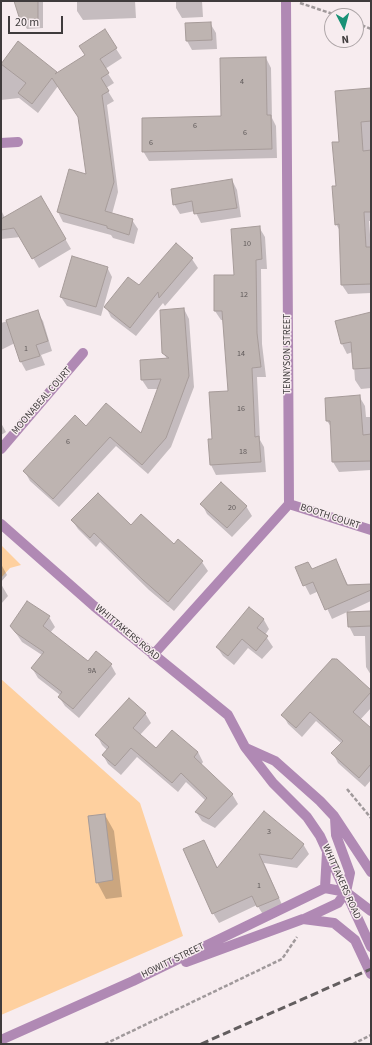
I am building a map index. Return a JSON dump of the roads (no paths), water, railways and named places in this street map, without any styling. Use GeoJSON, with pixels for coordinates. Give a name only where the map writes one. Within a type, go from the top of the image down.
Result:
{"type":"FeatureCollection","features":[{"type":"Feature","properties":{"kind":"street","name":"TENNYSON STREET"},"geometry":{"type":"LineString","coordinates":[[286,2],[289,504]]}},
{"type":"Feature","properties":{"kind":"street"},"geometry":{"type":"LineString","coordinates":[[1,143],[18,142]]}},
{"type":"Feature","properties":{"kind":"street","name":"MOONABEAL COURT"},"geometry":{"type":"LineString","coordinates":[[1,449],[83,353]]}},
{"type":"Feature","properties":{"kind":"street","name":"BOOTH COURT"},"geometry":{"type":"LineString","coordinates":[[289,504],[371,530]]}},
{"type":"Feature","properties":{"kind":"street"},"geometry":{"type":"LineString","coordinates":[[153,655],[289,504]]}},
{"type":"Feature","properties":{"kind":"street","name":"WHITTAKERS ROAD"},"geometry":{"type":"LineString","coordinates":[[1,524],[94,606],[228,715],[244,747],[273,783],[307,817],[320,836],[371,947]]}},
{"type":"Feature","properties":{"kind":"street"},"geometry":{"type":"LineString","coordinates":[[244,747],[275,761],[320,800],[334,816],[371,872]]}},
{"type":"Feature","properties":{"kind":"street"},"geometry":{"type":"LineString","coordinates":[[133,981],[303,919],[338,902],[346,892],[350,873],[336,835],[334,816]]}},
{"type":"Feature","properties":{"kind":"street"},"geometry":{"type":"LineString","coordinates":[[327,851],[325,888],[346,892],[371,910]]}},
{"type":"Feature","properties":{"kind":"street","name":"HOWITT STREET"},"geometry":{"type":"LineString","coordinates":[[1,1040],[133,981],[325,888]]}},
{"type":"Feature","properties":{"kind":"street"},"geometry":{"type":"LineString","coordinates":[[303,919],[334,923],[355,940],[371,974]]}},
{"type":"Feature","properties":{"kind":"railway"},"geometry":{"type":"LineString","coordinates":[[201,1044],[371,969]]}}]}
